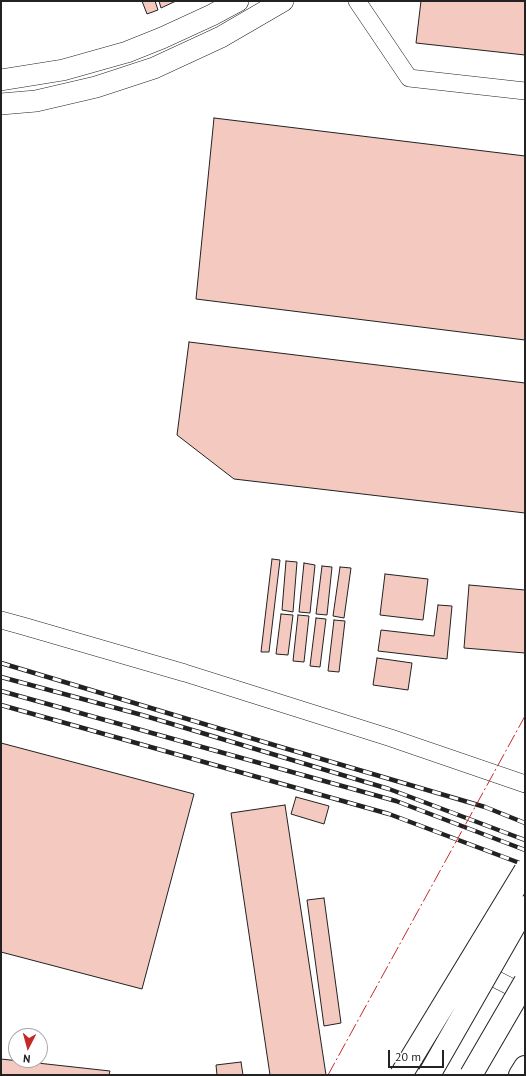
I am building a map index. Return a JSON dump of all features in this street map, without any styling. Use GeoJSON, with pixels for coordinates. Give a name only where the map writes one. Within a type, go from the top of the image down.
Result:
{"type":"FeatureCollection","features":[{"type":"Feature","properties":{"kind":"main road"},"geometry":{"type":"LineString","coordinates":[[401,1075],[525,871]]}},
{"type":"Feature","properties":{"kind":"main road"},"geometry":{"type":"LineString","coordinates":[[429,1075],[525,907]]}},
{"type":"Feature","properties":{"kind":"main road"},"geometry":{"type":"LineString","coordinates":[[471,1075],[525,982]]}},
{"type":"Feature","properties":{"kind":"main road"},"geometry":{"type":"LineString","coordinates":[[520,1075],[525,1067]]}},
{"type":"Feature","properties":{"kind":"street"},"geometry":{"type":"LineString","coordinates":[[1,80],[63,70],[127,52],[162,38],[212,15],[238,1]]}},
{"type":"Feature","properties":{"kind":"street"},"geometry":{"type":"LineString","coordinates":[[1,104],[36,101],[96,87],[154,68],[220,37],[283,1]]}},
{"type":"Feature","properties":{"kind":"street"},"geometry":{"type":"LineString","coordinates":[[356,1],[409,78],[525,91]]}},
{"type":"Feature","properties":{"kind":"street"},"geometry":{"type":"LineString","coordinates":[[1,620],[184,673],[384,736],[525,784]]}},
{"type":"Feature","properties":{"kind":"street"},"geometry":{"type":"LineString","coordinates":[[390,1075],[459,960],[525,994]]}},
{"type":"Feature","properties":{"kind":"building"},"geometry":{"type":"Polygon","coordinates":[[[142,1],[155,1],[158,10],[147,14],[142,1]]]}},
{"type":"Feature","properties":{"kind":"building"},"geometry":{"type":"Polygon","coordinates":[[[159,1],[176,1],[161,8],[159,1]]]}},
{"type":"Feature","properties":{"kind":"building"},"geometry":{"type":"Polygon","coordinates":[[[421,1],[525,1],[525,55],[416,43],[421,1]]]}},
{"type":"Feature","properties":{"kind":"building"},"geometry":{"type":"Polygon","coordinates":[[[214,118],[525,156],[525,340],[196,299],[214,118]]]}},
{"type":"Feature","properties":{"kind":"building"},"geometry":{"type":"Polygon","coordinates":[[[189,342],[525,383],[525,513],[234,479],[177,435],[189,342]]]}},
{"type":"Feature","properties":{"kind":"building"},"geometry":{"type":"Polygon","coordinates":[[[272,559],[280,560],[269,652],[261,652],[272,559]]]}},
{"type":"Feature","properties":{"kind":"building"},"geometry":{"type":"Polygon","coordinates":[[[286,561],[297,562],[293,612],[282,610],[286,561]]]}},
{"type":"Feature","properties":{"kind":"building"},"geometry":{"type":"Polygon","coordinates":[[[304,563],[315,565],[310,613],[299,612],[304,563]]]}},
{"type":"Feature","properties":{"kind":"building"},"geometry":{"type":"Polygon","coordinates":[[[322,566],[332,567],[327,615],[316,614],[322,566]]]}},
{"type":"Feature","properties":{"kind":"building"},"geometry":{"type":"Polygon","coordinates":[[[340,567],[351,568],[344,618],[333,616],[340,567]]]}},
{"type":"Feature","properties":{"kind":"building"},"geometry":{"type":"Polygon","coordinates":[[[385,574],[428,579],[423,620],[380,615],[385,574]]]}},
{"type":"Feature","properties":{"kind":"building"},"geometry":{"type":"Polygon","coordinates":[[[469,585],[525,590],[525,653],[464,648],[469,585]]]}},
{"type":"Feature","properties":{"kind":"building"},"geometry":{"type":"Polygon","coordinates":[[[438,605],[452,606],[447,659],[378,651],[381,630],[434,636],[438,605]]]}},
{"type":"Feature","properties":{"kind":"building"},"geometry":{"type":"Polygon","coordinates":[[[281,614],[293,615],[288,655],[276,654],[281,614]]]}},
{"type":"Feature","properties":{"kind":"building"},"geometry":{"type":"Polygon","coordinates":[[[298,615],[309,616],[304,662],[293,661],[298,615]]]}},
{"type":"Feature","properties":{"kind":"building"},"geometry":{"type":"Polygon","coordinates":[[[316,618],[326,619],[320,667],[310,666],[316,618]]]}},
{"type":"Feature","properties":{"kind":"building"},"geometry":{"type":"Polygon","coordinates":[[[334,620],[345,621],[339,672],[328,671],[334,620]]]}},
{"type":"Feature","properties":{"kind":"building"},"geometry":{"type":"Polygon","coordinates":[[[377,658],[412,663],[408,690],[373,685],[377,658]]]}},
{"type":"Feature","properties":{"kind":"building"},"geometry":{"type":"Polygon","coordinates":[[[1,743],[194,794],[142,989],[1,952],[1,743]]]}},
{"type":"Feature","properties":{"kind":"building"},"geometry":{"type":"Polygon","coordinates":[[[296,797],[329,806],[324,824],[291,814],[296,797]]]}},
{"type":"Feature","properties":{"kind":"building"},"geometry":{"type":"Polygon","coordinates":[[[285,805],[326,1075],[270,1075],[231,813],[285,805]]]}},
{"type":"Feature","properties":{"kind":"building"},"geometry":{"type":"Polygon","coordinates":[[[324,898],[341,1023],[324,1026],[307,900],[324,898]]]}},
{"type":"Feature","properties":{"kind":"building"},"geometry":{"type":"Polygon","coordinates":[[[1,1059],[8,1060],[8,1068],[48,1068],[48,1064],[110,1071],[109,1075],[1,1075],[1,1059]]]}},
{"type":"Feature","properties":{"kind":"building"},"geometry":{"type":"Polygon","coordinates":[[[241,1062],[243,1075],[217,1075],[216,1065],[241,1062]]]}},
{"type":"Feature","properties":{"kind":"railway"},"geometry":{"type":"LineString","coordinates":[[1,663],[485,807],[525,823]]}},
{"type":"Feature","properties":{"kind":"railway"},"geometry":{"type":"LineString","coordinates":[[1,677],[142,715],[389,789],[525,840]]}},
{"type":"Feature","properties":{"kind":"railway"},"geometry":{"type":"LineString","coordinates":[[1,691],[396,801],[525,850]]}},
{"type":"Feature","properties":{"kind":"railway"},"geometry":{"type":"LineString","coordinates":[[1,705],[389,814],[525,865]]}},
{"type":"Feature","properties":{"kind":"power"},"geometry":{"type":"LineString","coordinates":[[328,1075],[525,716]]}}]}
